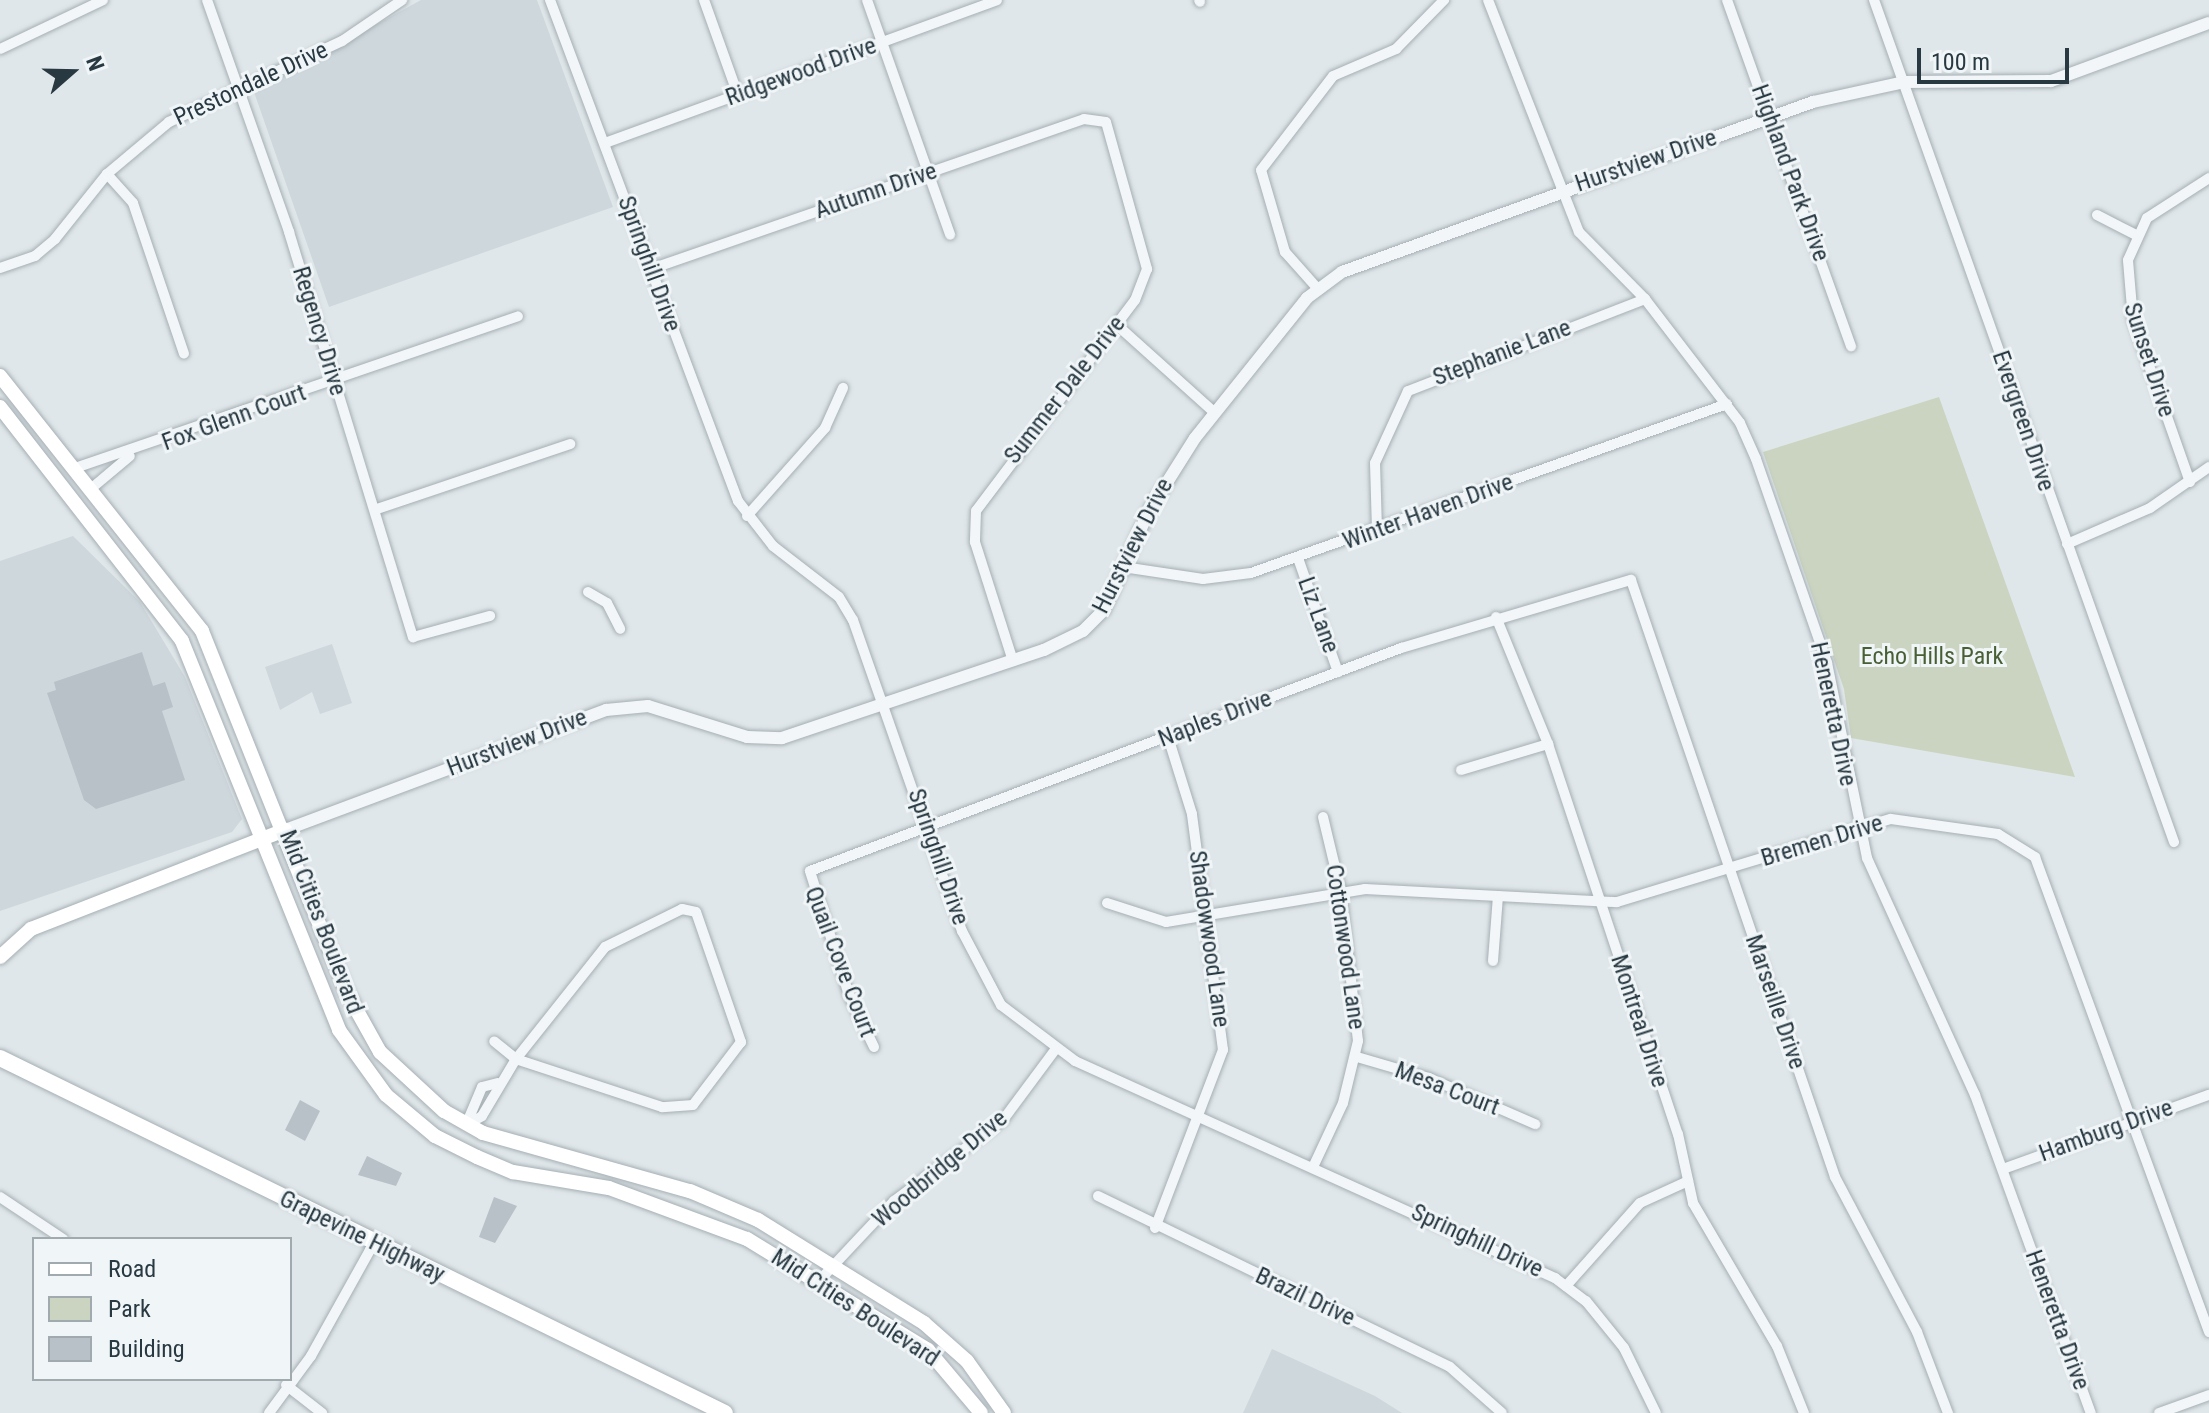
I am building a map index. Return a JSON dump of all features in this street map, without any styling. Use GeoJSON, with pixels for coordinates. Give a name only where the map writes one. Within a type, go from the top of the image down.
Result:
{"type":"FeatureCollection","features":[{"type":"Feature","properties":{"kind":"main road","name":"Mid Cities Boulevard"},"geometry":{"type":"LineString","coordinates":[[0,376],[78,467],[202,631],[285,830],[338,972],[380,1052],[466,1125],[519,1146],[690,1191],[758,1220],[924,1323],[967,1361],[1004,1413]]}},
{"type":"Feature","properties":{"kind":"main road","name":"Mid Cities Boulevard"},"geometry":{"type":"LineString","coordinates":[[0,407],[182,641],[339,1030],[386,1095],[456,1147],[513,1172],[609,1188],[713,1225],[818,1282],[928,1350],[981,1413]]}},
{"type":"Feature","properties":{"kind":"main road"},"geometry":{"type":"LineString","coordinates":[[182,641],[202,631]]}},
{"type":"Feature","properties":{"kind":"main road","name":"Hurstview Drive"},"geometry":{"type":"LineString","coordinates":[[0,957],[31,929],[285,830]]}},
{"type":"Feature","properties":{"kind":"main road"},"geometry":{"type":"LineString","coordinates":[[318,980],[338,972]]}},
{"type":"Feature","properties":{"kind":"main road","name":"Grapevine Highway"},"geometry":{"type":"LineString","coordinates":[[0,1058],[725,1413]]}},
{"type":"Feature","properties":{"kind":"main road"},"geometry":{"type":"LineString","coordinates":[[456,1147],[466,1125]]}},
{"type":"Feature","properties":{"kind":"street"},"geometry":{"type":"LineString","coordinates":[[0,49],[103,0]]}},
{"type":"Feature","properties":{"kind":"street","name":"Regency Drive"},"geometry":{"type":"LineString","coordinates":[[207,0],[239,86],[377,509],[413,637],[442,634],[490,616]]}},
{"type":"Feature","properties":{"kind":"street","name":"Springhill Drive"},"geometry":{"type":"LineString","coordinates":[[550,0],[747,516],[839,597],[885,702],[980,973],[1013,1018],[1055,1050],[1314,1165],[1566,1286],[1624,1348],[1656,1413]]}},
{"type":"Feature","properties":{"kind":"street"},"geometry":{"type":"LineString","coordinates":[[704,0],[738,95]]}},
{"type":"Feature","properties":{"kind":"street"},"geometry":{"type":"LineString","coordinates":[[867,0],[950,235]]}},
{"type":"Feature","properties":{"kind":"street","name":"Ridgewood Drive"},"geometry":{"type":"LineString","coordinates":[[605,143],[997,0]]}},
{"type":"Feature","properties":{"kind":"street"},"geometry":{"type":"LineString","coordinates":[[1318,289],[1285,252],[1261,170],[1333,76],[1396,49],[1444,0]]}},
{"type":"Feature","properties":{"kind":"street","name":"Heneretta Drive"},"geometry":{"type":"LineString","coordinates":[[1488,0],[1559,191],[1604,266],[1645,299],[1727,404],[1756,459],[1827,663],[1858,829],[1894,929],[1962,1065],[2091,1413]]}},
{"type":"Feature","properties":{"kind":"street","name":"Highland Park Drive"},"geometry":{"type":"LineString","coordinates":[[1727,0],[1851,346]]}},
{"type":"Feature","properties":{"kind":"street","name":"Evergreen Drive"},"geometry":{"type":"LineString","coordinates":[[1874,0],[2174,842]]}},
{"type":"Feature","properties":{"kind":"street","name":"Prestondale Drive"},"geometry":{"type":"LineString","coordinates":[[0,268],[35,256],[55,239],[107,174],[169,122],[239,86],[342,41],[396,2]]}},
{"type":"Feature","properties":{"kind":"street","name":"Hurstview Drive"},"geometry":{"type":"LineString","coordinates":[[285,830],[616,707],[665,710],[760,740],[1013,661],[1094,621],[1166,480],[1215,413],[1318,289],[1383,253],[1770,117],[1904,82],[2051,81],[2209,23]]}},
{"type":"Feature","properties":{"kind":"street","name":"Autumn Drive"},"geometry":{"type":"LineString","coordinates":[[651,269],[928,173],[1102,118]]}},
{"type":"Feature","properties":{"kind":"street","name":"Summer Dale Drive"},"geometry":{"type":"LineString","coordinates":[[1013,661],[975,542],[976,511],[1135,300],[1147,258],[1102,118]]}},
{"type":"Feature","properties":{"kind":"street"},"geometry":{"type":"LineString","coordinates":[[107,174],[133,203],[184,354]]}},
{"type":"Feature","properties":{"kind":"street"},"geometry":{"type":"LineString","coordinates":[[2097,215],[2136,235],[2160,206],[2209,178]]}},
{"type":"Feature","properties":{"kind":"street","name":"Sunset Drive"},"geometry":{"type":"LineString","coordinates":[[2136,235],[2128,260],[2133,320],[2190,482]]}},
{"type":"Feature","properties":{"kind":"street","name":"Stephanie Lane"},"geometry":{"type":"LineString","coordinates":[[1377,530],[1375,463],[1408,391],[1645,299]]}},
{"type":"Feature","properties":{"kind":"street","name":"Fox Glenn Court"},"geometry":{"type":"LineString","coordinates":[[78,467],[131,455],[518,316]]}},
{"type":"Feature","properties":{"kind":"street"},"geometry":{"type":"LineString","coordinates":[[1117,325],[1215,413]]}},
{"type":"Feature","properties":{"kind":"street"},"geometry":{"type":"LineString","coordinates":[[747,516],[825,428],[843,388]]}},
{"type":"Feature","properties":{"kind":"street","name":"Winter Haven Drive"},"geometry":{"type":"LineString","coordinates":[[1123,567],[1226,578],[1298,558],[1727,404]]}},
{"type":"Feature","properties":{"kind":"street"},"geometry":{"type":"LineString","coordinates":[[377,509],[570,444]]}},
{"type":"Feature","properties":{"kind":"street","name":"Fox Glenn Court"},"geometry":{"type":"LineString","coordinates":[[93,487],[131,455]]}},
{"type":"Feature","properties":{"kind":"street"},"geometry":{"type":"LineString","coordinates":[[2067,544],[2190,482],[2209,467]]}},
{"type":"Feature","properties":{"kind":"street","name":"Liz Lane"},"geometry":{"type":"LineString","coordinates":[[1298,558],[1338,672]]}},
{"type":"Feature","properties":{"kind":"street","name":"Naples Drive"},"geometry":{"type":"LineString","coordinates":[[807,877],[928,826],[1338,672],[1496,617],[1631,580]]}},
{"type":"Feature","properties":{"kind":"street","name":"Marseille Drive"},"geometry":{"type":"LineString","coordinates":[[1631,580],[1835,1177],[1917,1332],[1948,1413]]}},
{"type":"Feature","properties":{"kind":"street"},"geometry":{"type":"LineString","coordinates":[[588,592],[607,603],[620,629]]}},
{"type":"Feature","properties":{"kind":"street","name":"Montreal Drive"},"geometry":{"type":"LineString","coordinates":[[1496,617],[1548,744],[1701,1223],[1777,1346],[1804,1413]]}},
{"type":"Feature","properties":{"kind":"street","name":"Shadowwood Lane"},"geometry":{"type":"LineString","coordinates":[[1155,1228],[1202,1116],[1223,1050],[1209,916],[1192,814],[1168,737]]}},
{"type":"Feature","properties":{"kind":"street"},"geometry":{"type":"LineString","coordinates":[[1461,770],[1548,744]]}},
{"type":"Feature","properties":{"kind":"street","name":"Cottonwood Lane"},"geometry":{"type":"LineString","coordinates":[[1314,1165],[1357,1057],[1341,892],[1323,817]]}},
{"type":"Feature","properties":{"kind":"street","name":"Bremen Drive"},"geometry":{"type":"LineString","coordinates":[[1107,903],[1145,920],[1209,916],[1341,892],[1600,902],[1638,899],[1858,829],[1903,818],[1945,822],[1998,834],[2035,857],[2209,1332]]}},
{"type":"Feature","properties":{"kind":"street","name":"Quail Cove Court"},"geometry":{"type":"LineString","coordinates":[[807,877],[874,1047]]}},
{"type":"Feature","properties":{"kind":"street"},"geometry":{"type":"LineString","coordinates":[[1493,961],[1498,896]]}},
{"type":"Feature","properties":{"kind":"street"},"geometry":{"type":"LineString","coordinates":[[466,1125],[482,1116],[498,1083],[516,1059],[614,939],[682,909],[696,912],[741,1042],[693,1105],[662,1107],[516,1059],[494,1041]]}},
{"type":"Feature","properties":{"kind":"street","name":"Woodbridge Drive"},"geometry":{"type":"LineString","coordinates":[[818,1282],[894,1201],[1003,1120],[1055,1050]]}},
{"type":"Feature","properties":{"kind":"street","name":"Mesa Court"},"geometry":{"type":"LineString","coordinates":[[1357,1057],[1429,1078],[1535,1124]]}},
{"type":"Feature","properties":{"kind":"street","name":"Hamburg Drive"},"geometry":{"type":"LineString","coordinates":[[2003,1169],[2132,1119],[2209,1095]]}},
{"type":"Feature","properties":{"kind":"street"},"geometry":{"type":"LineString","coordinates":[[1566,1286],[1640,1203],[1688,1181]]}},
{"type":"Feature","properties":{"kind":"street","name":"Brazil Drive"},"geometry":{"type":"LineString","coordinates":[[1098,1196],[1155,1228],[1450,1367],[1502,1413]]}},
{"type":"Feature","properties":{"kind":"street"},"geometry":{"type":"LineString","coordinates":[[0,1197],[60,1237]]}},
{"type":"Feature","properties":{"kind":"street"},"geometry":{"type":"LineString","coordinates":[[292,1378],[311,1356],[374,1243]]}},
{"type":"Feature","properties":{"kind":"street"},"geometry":{"type":"LineString","coordinates":[[269,1413],[289,1381]]}},
{"type":"Feature","properties":{"kind":"street"},"geometry":{"type":"LineString","coordinates":[[286,1385],[322,1413]]}},
{"type":"Feature","properties":{"kind":"street"},"geometry":{"type":"LineString","coordinates":[[2159,1413],[2209,1395]]}},
{"type":"Feature","properties":{"kind":"shaded area"},"geometry":{"type":"Polygon","coordinates":[[[421,0],[537,0],[613,207],[329,307],[254,92],[421,0]]]}},
{"type":"Feature","properties":{"kind":"shaded area"},"geometry":{"type":"Polygon","coordinates":[[[73,536],[140,602],[185,677],[242,819],[232,832],[0,911],[0,561],[73,536]]]}},
{"type":"Feature","properties":{"kind":"shaded area"},"geometry":{"type":"Polygon","coordinates":[[[332,644],[352,703],[320,714],[312,692],[280,710],[265,667],[332,644]]]}},
{"type":"Feature","properties":{"kind":"shaded area"},"geometry":{"type":"Polygon","coordinates":[[[1272,1349],[1375,1396],[1402,1413],[1243,1413],[1272,1349]]]}},
{"type":"Feature","properties":{"kind":"green space","name":"Echo Hills Park"},"geometry":{"type":"Polygon","coordinates":[[[1939,397],[2075,777],[1851,738],[1844,689],[1763,452],[1939,397]]]}},
{"type":"Feature","properties":{"kind":"building"},"geometry":{"type":"Polygon","coordinates":[[[142,652],[153,686],[165,682],[173,707],[162,711],[185,780],[96,809],[84,800],[47,693],[56,690],[54,682],[142,652]]]}},
{"type":"Feature","properties":{"kind":"building"},"geometry":{"type":"Polygon","coordinates":[[[300,1100],[320,1111],[305,1141],[285,1130],[300,1100]]]}},
{"type":"Feature","properties":{"kind":"building"},"geometry":{"type":"Polygon","coordinates":[[[367,1156],[402,1173],[396,1186],[358,1175],[367,1156]]]}},
{"type":"Feature","properties":{"kind":"building"},"geometry":{"type":"Polygon","coordinates":[[[494,1197],[517,1206],[495,1243],[479,1237],[494,1197]]]}}]}
